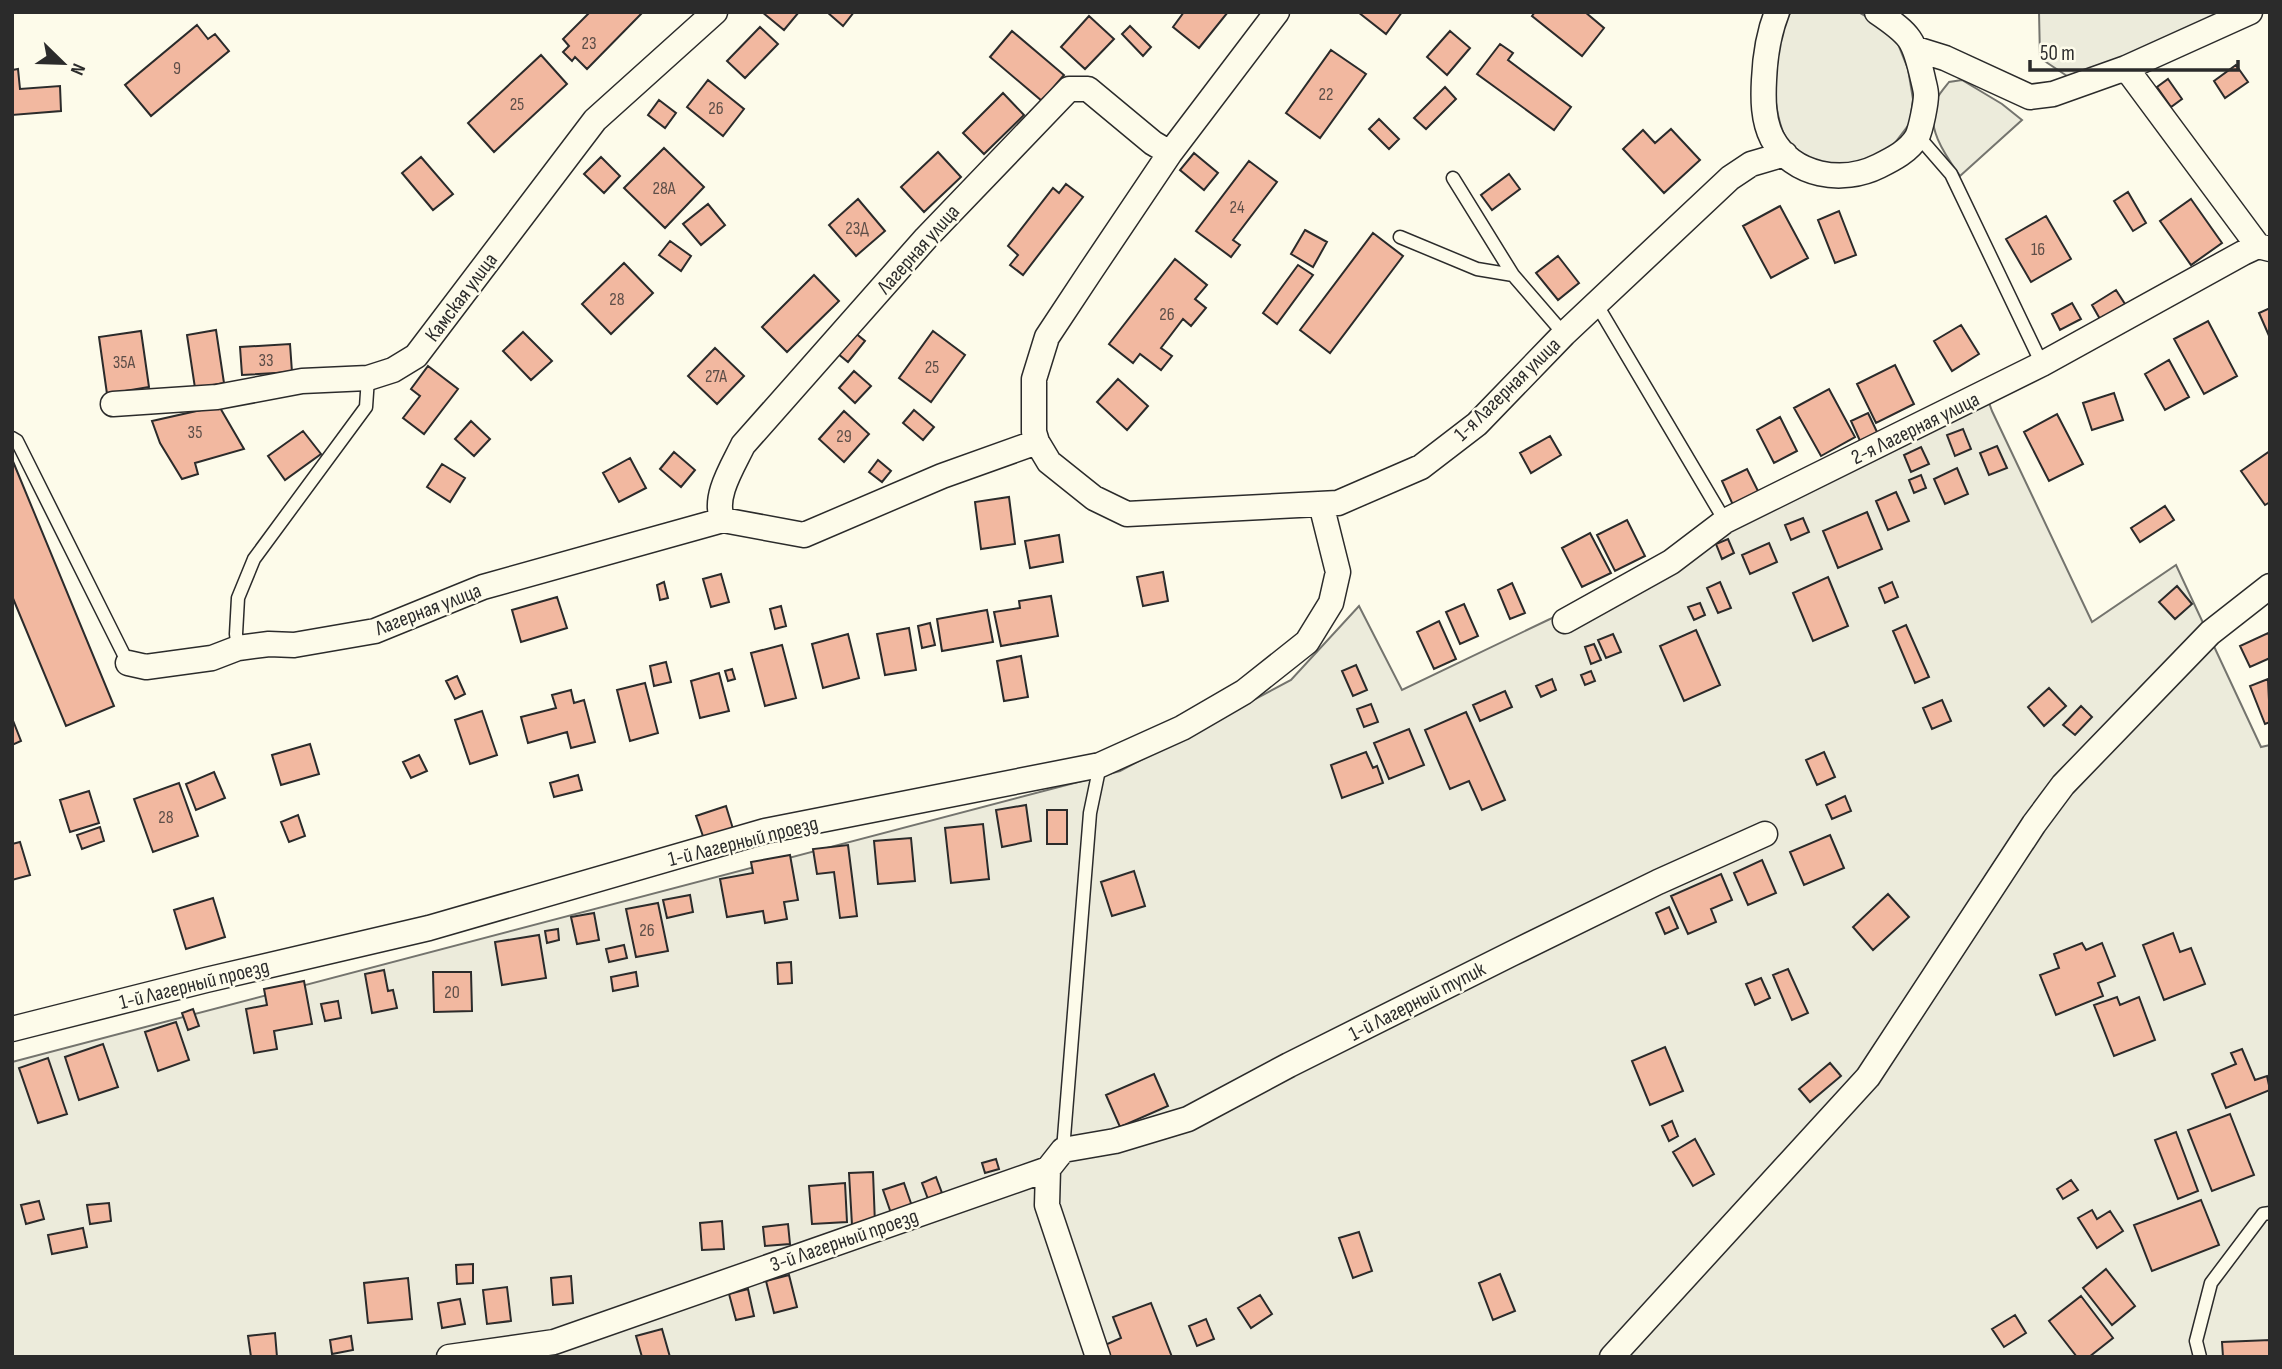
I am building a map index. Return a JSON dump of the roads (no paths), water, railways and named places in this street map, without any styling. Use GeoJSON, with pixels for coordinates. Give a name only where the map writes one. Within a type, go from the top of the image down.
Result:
{"type":"FeatureCollection","features":[{"type":"Feature","properties":{"kind":"street","name":"Камская улица"},"geometry":{"type":"LineString","coordinates":[[113,404],[217,397],[302,381],[368,378],[393,370],[416,356],[595,120],[715,12]]}},
{"type":"Feature","properties":{"kind":"street"},"geometry":{"type":"LineString","coordinates":[[1037,442],[1034,432],[1034,379],[1048,337],[1170,153],[1277,12]]}},
{"type":"Feature","properties":{"kind":"street"},"geometry":{"type":"LineString","coordinates":[[1777,12],[1768,34],[1765,56],[1765,113],[1772,138],[1785,154],[1806,170],[1835,177],[1865,173],[1907,149],[1917,136],[1926,94],[1916,49],[1903,30],[1877,12]]}},
{"type":"Feature","properties":{"kind":"street"},"geometry":{"type":"LineString","coordinates":[[1916,49],[1945,58],[2030,97],[2053,94],[2126,68],[2250,12]]}},
{"type":"Feature","properties":{"kind":"street"},"geometry":{"type":"LineString","coordinates":[[2126,68],[2264,247]]}},
{"type":"Feature","properties":{"kind":"street","name":"Лагерная улица"},"geometry":{"type":"LineString","coordinates":[[723,520],[719,511],[727,478],[743,445],[926,238],[1069,89],[1088,89],[1153,143],[1170,153]]}},
{"type":"Feature","properties":{"kind":"street","name":"1-я Лагерная улица"},"geometry":{"type":"LineString","coordinates":[[1037,442],[1049,462],[1094,498],[1127,514],[1338,503],[1421,467],[1477,424],[1564,334],[1730,178],[1751,164],[1785,154]]}},
{"type":"Feature","properties":{"kind":"street","name":"2-я Лагерная улица"},"geometry":{"type":"LineString","coordinates":[[1565,621],[1671,562],[1725,522],[2042,365],[2264,247]]}},
{"type":"Feature","properties":{"kind":"street","name":"Лагерная улица"},"geometry":{"type":"LineString","coordinates":[[128,663],[146,667],[212,658],[238,648],[269,644],[295,645],[375,631],[483,587],[723,520],[804,535],[942,476],[1037,442]]}},
{"type":"Feature","properties":{"kind":"street","name":"1-й Лагерный проезд"},"geometry":{"type":"LineString","coordinates":[[12,1029],[205,980],[429,928],[765,831],[1100,765],[1182,728],[1244,692],[1307,642],[1331,603],[1338,572],[1321,504]]}},
{"type":"Feature","properties":{"kind":"street"},"geometry":{"type":"LineString","coordinates":[[1612,1357],[1868,1077],[2034,824],[2063,785],[2210,632],[2270,586]]}},
{"type":"Feature","properties":{"kind":"street","name":"1-й Лагерный тупик"},"geometry":{"type":"LineString","coordinates":[[1056,1159],[1188,1119],[1289,1065],[1511,954],[1658,882],[1765,834]]}},
{"type":"Feature","properties":{"kind":"street"},"geometry":{"type":"LineString","coordinates":[[1056,1159],[1047,1205],[1098,1357]]}},
{"type":"Feature","properties":{"kind":"street","name":"3-й Лагерный проезд"},"geometry":{"type":"LineString","coordinates":[[449,1357],[554,1342],[1056,1159]]}},
{"type":"Feature","properties":{"kind":"lane"},"geometry":{"type":"LineString","coordinates":[[1917,136],[1951,174],[2042,365]]}},
{"type":"Feature","properties":{"kind":"lane"},"geometry":{"type":"LineString","coordinates":[[1452,178],[1513,275],[1564,334]]}},
{"type":"Feature","properties":{"kind":"lane"},"geometry":{"type":"LineString","coordinates":[[1400,237],[1477,269],[1513,275]]}},
{"type":"Feature","properties":{"kind":"lane"},"geometry":{"type":"LineString","coordinates":[[1597,305],[1725,522]]}},
{"type":"Feature","properties":{"kind":"lane"},"geometry":{"type":"LineString","coordinates":[[238,648],[238,598],[254,559],[366,407],[368,378]]}},
{"type":"Feature","properties":{"kind":"lane"},"geometry":{"type":"LineString","coordinates":[[12,438],[17,441],[128,663]]}},
{"type":"Feature","properties":{"kind":"lane"},"geometry":{"type":"LineString","coordinates":[[1056,1159],[1090,813],[1100,765]]}},
{"type":"Feature","properties":{"kind":"lane"},"geometry":{"type":"LineString","coordinates":[[2200,1357],[2196,1341],[2211,1283],[2263,1214],[2270,1213]]}}]}
